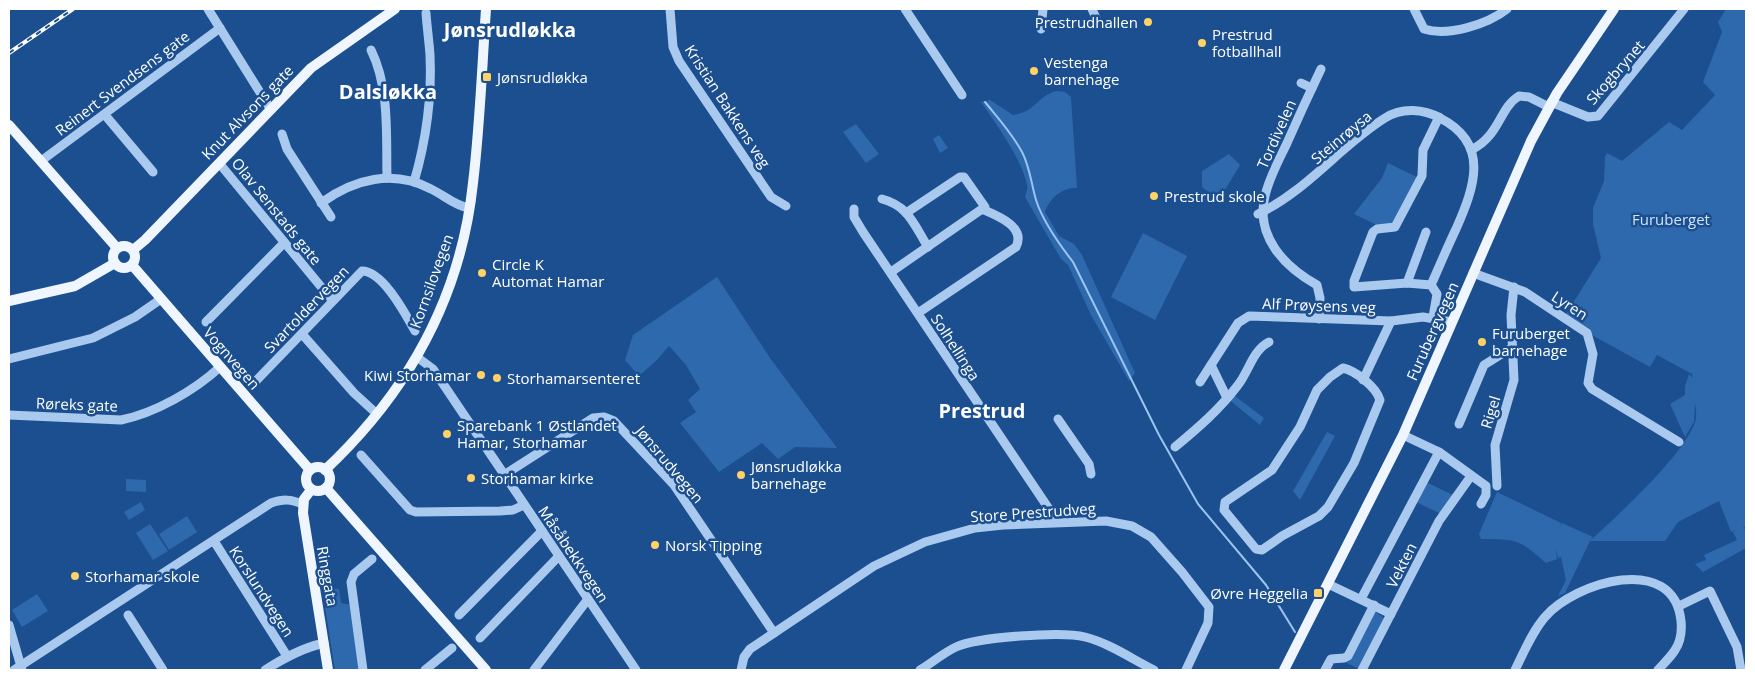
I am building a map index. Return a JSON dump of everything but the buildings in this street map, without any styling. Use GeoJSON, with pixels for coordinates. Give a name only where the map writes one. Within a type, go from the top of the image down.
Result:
{"type":"FeatureCollection","features":[{"type":"Feature","properties":{"kind":"main road","name":"Knut Alvsons gate"},"geometry":{"type":"LineString","coordinates":[[133,250],[145,240],[320,60],[395,9]]}},
{"type":"Feature","properties":{"kind":"main road","name":"Kornsilovegen"},"geometry":{"type":"LineString","coordinates":[[325,470],[398,389],[417,357],[439,313],[453,276],[470,208],[486,9]]}},
{"type":"Feature","properties":{"kind":"main road","name":"Furubergvegen"},"geometry":{"type":"LineString","coordinates":[[1284,670],[1403,435],[1531,142],[1550,104],[1614,9]]}},
{"type":"Feature","properties":{"kind":"main road"},"geometry":{"type":"LineString","coordinates":[[9,125],[117,248]]}},
{"type":"Feature","properties":{"kind":"main road"},"geometry":{"type":"LineString","coordinates":[[127,246],[133,250],[136,256],[132,265],[121,268],[115,263],[114,254],[117,248],[127,246]]}},
{"type":"Feature","properties":{"kind":"main road"},"geometry":{"type":"LineString","coordinates":[[9,301],[74,286],[115,263]]}},
{"type":"Feature","properties":{"kind":"main road","name":"Vognvegen"},"geometry":{"type":"LineString","coordinates":[[132,265],[310,470]]}},
{"type":"Feature","properties":{"kind":"main road"},"geometry":{"type":"LineString","coordinates":[[316,467],[325,470],[330,478],[326,488],[317,492],[311,490],[305,481],[310,470],[316,467]]}},
{"type":"Feature","properties":{"kind":"main road"},"geometry":{"type":"LineString","coordinates":[[326,488],[486,670]]}},
{"type":"Feature","properties":{"kind":"main road"},"geometry":{"type":"LineString","coordinates":[[302,504],[311,490]]}},
{"type":"Feature","properties":{"kind":"main road","name":"Ringgata"},"geometry":{"type":"LineString","coordinates":[[302,504],[328,670]]}},
{"type":"Feature","properties":{"kind":"street"},"geometry":{"type":"LineString","coordinates":[[208,9],[271,110]]}},
{"type":"Feature","properties":{"kind":"street","name":"Kristian Bakkens veg"},"geometry":{"type":"LineString","coordinates":[[670,9],[673,47],[685,72],[771,198],[786,206]]}},
{"type":"Feature","properties":{"kind":"street"},"geometry":{"type":"LineString","coordinates":[[905,9],[962,95]]}},
{"type":"Feature","properties":{"kind":"street"},"geometry":{"type":"LineString","coordinates":[[1042,29],[1044,9]]}},
{"type":"Feature","properties":{"kind":"street"},"geometry":{"type":"LineString","coordinates":[[1092,9],[1096,18]]}},
{"type":"Feature","properties":{"kind":"street"},"geometry":{"type":"LineString","coordinates":[[1414,9],[1424,29],[1438,32],[1479,25],[1506,9]]}},
{"type":"Feature","properties":{"kind":"street","name":"Skogbrynet"},"geometry":{"type":"LineString","coordinates":[[1472,150],[1487,141],[1512,103],[1519,96],[1529,97],[1588,117],[1598,116],[1684,9]]}},
{"type":"Feature","properties":{"kind":"street"},"geometry":{"type":"LineString","coordinates":[[414,182],[422,153],[428,96],[430,54],[426,13]]}},
{"type":"Feature","properties":{"kind":"street","name":"Reinert Svendsens gate"},"geometry":{"type":"LineString","coordinates":[[41,161],[220,28]]}},
{"type":"Feature","properties":{"kind":"street"},"geometry":{"type":"LineString","coordinates":[[371,50],[378,67],[382,87],[387,178]]}},
{"type":"Feature","properties":{"kind":"street","name":"Tordivelen"},"geometry":{"type":"LineString","coordinates":[[1319,319],[1320,298],[1317,285],[1301,277],[1278,255],[1261,212],[1268,186],[1320,69]]}},
{"type":"Feature","properties":{"kind":"street","name":"Tordivelen"},"geometry":{"type":"LineString","coordinates":[[1301,83],[1312,88]]}},
{"type":"Feature","properties":{"kind":"street","name":"Steinrøysa"},"geometry":{"type":"LineString","coordinates":[[1261,212],[1308,183],[1386,117],[1410,111],[1430,113],[1454,125],[1472,150],[1475,170],[1473,189],[1431,285]]}},
{"type":"Feature","properties":{"kind":"street"},"geometry":{"type":"LineString","coordinates":[[105,114],[153,172]]}},
{"type":"Feature","properties":{"kind":"street"},"geometry":{"type":"LineString","coordinates":[[1433,317],[1437,294],[1431,285],[1407,283],[1354,287],[1354,275],[1374,232],[1377,229],[1395,227],[1419,185],[1423,170],[1423,150],[1439,117]]}},
{"type":"Feature","properties":{"kind":"street"},"geometry":{"type":"LineString","coordinates":[[282,134],[287,149],[331,217]]}},
{"type":"Feature","properties":{"kind":"street","name":"Olav Senstads gate"},"geometry":{"type":"LineString","coordinates":[[219,162],[332,300]]}},
{"type":"Feature","properties":{"kind":"street"},"geometry":{"type":"LineString","coordinates":[[891,272],[984,210],[984,204],[964,177],[960,177],[906,213]]}},
{"type":"Feature","properties":{"kind":"street"},"geometry":{"type":"LineString","coordinates":[[321,203],[356,183],[387,178],[414,182],[432,189],[461,206],[470,208]]}},
{"type":"Feature","properties":{"kind":"street"},"geometry":{"type":"LineString","coordinates":[[882,199],[897,203],[906,213],[928,247]]}},
{"type":"Feature","properties":{"kind":"street","name":"Solhellinga"},"geometry":{"type":"LineString","coordinates":[[854,209],[854,217],[863,232],[1049,509],[1050,522]]}},
{"type":"Feature","properties":{"kind":"street","name":"Solhellinga"},"geometry":{"type":"LineString","coordinates":[[918,313],[1016,247],[1018,237],[1014,227],[1003,219],[984,210]]}},
{"type":"Feature","properties":{"kind":"street"},"geometry":{"type":"LineString","coordinates":[[1407,283],[1426,232]]}},
{"type":"Feature","properties":{"kind":"street"},"geometry":{"type":"LineString","coordinates":[[206,322],[284,243]]}},
{"type":"Feature","properties":{"kind":"street","name":"Svartoldervegen"},"geometry":{"type":"LineString","coordinates":[[255,382],[362,271],[367,271],[381,281],[415,331]]}},
{"type":"Feature","properties":{"kind":"street","name":"Lyren"},"geometry":{"type":"LineString","coordinates":[[1474,273],[1514,287],[1588,333],[1593,354],[1588,383],[1592,389],[1679,442]]}},
{"type":"Feature","properties":{"kind":"street","name":"Rigel"},"geometry":{"type":"LineString","coordinates":[[1497,486],[1495,445],[1514,380],[1511,309],[1514,287]]}},
{"type":"Feature","properties":{"kind":"street"},"geometry":{"type":"LineString","coordinates":[[9,359],[93,338],[135,317],[161,299]]}},
{"type":"Feature","properties":{"kind":"street","name":"Alf Prøysens veg"},"geometry":{"type":"LineString","coordinates":[[1200,382],[1238,323],[1249,316],[1391,321],[1433,317],[1452,322]]}},
{"type":"Feature","properties":{"kind":"street","name":"Alf Prøysens veg"},"geometry":{"type":"LineString","coordinates":[[1363,380],[1391,321]]}},
{"type":"Feature","properties":{"kind":"street"},"geometry":{"type":"LineString","coordinates":[[302,334],[354,393],[377,414]]}},
{"type":"Feature","properties":{"kind":"street"},"geometry":{"type":"LineString","coordinates":[[1175,447],[1202,425],[1227,398],[1239,384],[1261,347],[1269,342]]}},
{"type":"Feature","properties":{"kind":"street","name":"Rigel"},"geometry":{"type":"LineString","coordinates":[[1459,424],[1484,365],[1513,347]]}},
{"type":"Feature","properties":{"kind":"street","name":"Måsåbekkvegen"},"geometry":{"type":"LineString","coordinates":[[417,357],[432,369],[636,670]]}},
{"type":"Feature","properties":{"kind":"street"},"geometry":{"type":"LineString","coordinates":[[1211,365],[1227,398]]}},
{"type":"Feature","properties":{"kind":"street","name":"Røreks gate"},"geometry":{"type":"LineString","coordinates":[[9,415],[121,420],[139,417],[155,411],[220,367]]}},
{"type":"Feature","properties":{"kind":"street"},"geometry":{"type":"LineString","coordinates":[[1343,368],[1352,371],[1363,380],[1380,400],[1367,436],[1341,487],[1319,516],[1282,536],[1262,550],[1256,549],[1224,510],[1225,502],[1272,470],[1300,427],[1317,390],[1330,377],[1343,368]]}},
{"type":"Feature","properties":{"kind":"street","name":"Jønsrudvegen"},"geometry":{"type":"LineString","coordinates":[[504,475],[593,418],[604,418],[614,421],[674,485],[774,632]]}},
{"type":"Feature","properties":{"kind":"street"},"geometry":{"type":"LineString","coordinates":[[1058,420],[1089,464],[1091,474]]}},
{"type":"Feature","properties":{"kind":"street"},"geometry":{"type":"LineString","coordinates":[[1403,435],[1439,452],[1486,486],[1486,495],[1481,504]]}},
{"type":"Feature","properties":{"kind":"street"},"geometry":{"type":"LineString","coordinates":[[1361,599],[1439,452]]}},
{"type":"Feature","properties":{"kind":"street"},"geometry":{"type":"LineString","coordinates":[[361,455],[403,505],[416,512],[514,510],[524,505]]}},
{"type":"Feature","properties":{"kind":"street","name":"Vekten"},"geometry":{"type":"LineString","coordinates":[[1362,670],[1439,521],[1471,476]]}},
{"type":"Feature","properties":{"kind":"street"},"geometry":{"type":"LineString","coordinates":[[9,625],[18,669],[271,503],[282,500],[302,504]]}},
{"type":"Feature","properties":{"kind":"street","name":"Store Prestrudveg"},"geometry":{"type":"LineString","coordinates":[[741,670],[744,657],[750,649],[774,632],[874,566],[925,542],[975,528],[1050,522],[1120,522],[1140,530],[1159,545],[1208,607],[1208,623],[1186,670]]}},
{"type":"Feature","properties":{"kind":"street"},"geometry":{"type":"LineString","coordinates":[[459,615],[542,531]]}},
{"type":"Feature","properties":{"kind":"street","name":"Korslundvegen"},"geometry":{"type":"LineString","coordinates":[[214,541],[287,656]]}},
{"type":"Feature","properties":{"kind":"street"},"geometry":{"type":"LineString","coordinates":[[480,638],[559,556]]}},
{"type":"Feature","properties":{"kind":"street"},"geometry":{"type":"LineString","coordinates":[[363,670],[351,582],[354,574],[372,559]]}},
{"type":"Feature","properties":{"kind":"street"},"geometry":{"type":"LineString","coordinates":[[1515,670],[1546,616],[1556,607],[1588,587],[1622,580],[1643,580],[1664,589],[1679,606],[1682,628],[1680,640],[1675,650],[1658,670]]}},
{"type":"Feature","properties":{"kind":"street"},"geometry":{"type":"LineString","coordinates":[[1328,584],[1391,614]]}},
{"type":"Feature","properties":{"kind":"street"},"geometry":{"type":"LineString","coordinates":[[1679,606],[1710,591],[1737,647],[1742,670]]}},
{"type":"Feature","properties":{"kind":"street"},"geometry":{"type":"LineString","coordinates":[[534,670],[588,599]]}},
{"type":"Feature","properties":{"kind":"street"},"geometry":{"type":"LineString","coordinates":[[1325,670],[1331,659],[1348,656],[1374,606]]}},
{"type":"Feature","properties":{"kind":"street"},"geometry":{"type":"LineString","coordinates":[[128,615],[163,670]]}},
{"type":"Feature","properties":{"kind":"street"},"geometry":{"type":"LineString","coordinates":[[920,670],[956,647],[974,641],[1060,635],[1078,636],[1096,641],[1154,670]]}},
{"type":"Feature","properties":{"kind":"street"},"geometry":{"type":"LineString","coordinates":[[265,670],[287,656],[324,643]]}},
{"type":"Feature","properties":{"kind":"street"},"geometry":{"type":"LineString","coordinates":[[425,670],[452,648]]}},
{"type":"Feature","properties":{"kind":"green space","name":"Furuberget"},"geometry":{"type":"Polygon","coordinates":[[[1726,9],[1746,9],[1746,528],[1743,526],[1746,531],[1746,548],[1703,572],[1695,564],[1706,560],[1704,555],[1737,540],[1733,532],[1736,530],[1731,532],[1719,501],[1678,522],[1665,541],[1590,541],[1565,593],[1558,596],[1566,580],[1561,557],[1558,558],[1556,547],[1557,559],[1546,563],[1517,542],[1481,539],[1479,534],[1497,492],[1561,523],[1559,526],[1562,523],[1593,537],[1591,540],[1664,467],[1678,451],[1695,422],[1695,403],[1694,422],[1685,437],[1670,404],[1685,395],[1685,386],[1689,374],[1693,378],[1692,374],[1657,355],[1650,367],[1588,333],[1565,316],[1601,258],[1593,224],[1593,208],[1604,181],[1605,157],[1607,153],[1622,161],[1669,122],[1682,130],[1715,95],[1703,82],[1722,32],[1718,22],[1726,9]]]}},
{"type":"Feature","properties":{"kind":"green space"},"geometry":{"type":"Polygon","coordinates":[[[1057,91],[1065,92],[1071,97],[1077,188],[1061,192],[1053,198],[1045,212],[1059,236],[1074,244],[1082,255],[1135,373],[1129,381],[1091,315],[1068,265],[1061,259],[1025,197],[1027,186],[1020,164],[1008,142],[981,102],[990,100],[1013,115],[1027,111],[1045,96],[1057,91]]]}},
{"type":"Feature","properties":{"kind":"green space"},"geometry":{"type":"Polygon","coordinates":[[[856,124],[879,154],[866,163],[843,132],[856,124]]]}},
{"type":"Feature","properties":{"kind":"green space"},"geometry":{"type":"Polygon","coordinates":[[[939,135],[948,148],[940,153],[933,139],[939,135]]]}},
{"type":"Feature","properties":{"kind":"green space"},"geometry":{"type":"Polygon","coordinates":[[[1229,154],[1240,165],[1219,200],[1202,187],[1202,171],[1229,154]]]}},
{"type":"Feature","properties":{"kind":"green space"},"geometry":{"type":"Polygon","coordinates":[[[1388,163],[1419,178],[1395,224],[1379,226],[1354,214],[1382,178],[1388,163]]]}},
{"type":"Feature","properties":{"kind":"green space"},"geometry":{"type":"Polygon","coordinates":[[[1143,233],[1187,256],[1155,320],[1111,297],[1143,233]]]}},
{"type":"Feature","properties":{"kind":"green space"},"geometry":{"type":"Polygon","coordinates":[[[717,277],[770,358],[837,448],[795,447],[778,459],[762,443],[719,472],[680,423],[696,412],[688,400],[700,389],[686,365],[669,346],[639,376],[625,360],[633,335],[717,277]]]}},
{"type":"Feature","properties":{"kind":"green space"},"geometry":{"type":"Polygon","coordinates":[[[1231,393],[1264,418],[1260,425],[1227,398],[1231,393]]]}},
{"type":"Feature","properties":{"kind":"green space"},"geometry":{"type":"Polygon","coordinates":[[[1327,432],[1335,436],[1300,500],[1293,491],[1327,432]]]}},
{"type":"Feature","properties":{"kind":"green space"},"geometry":{"type":"Polygon","coordinates":[[[126,479],[146,480],[146,492],[126,491],[126,479]]]}},
{"type":"Feature","properties":{"kind":"green space"},"geometry":{"type":"Polygon","coordinates":[[[1426,482],[1453,495],[1441,514],[1416,502],[1426,482]]]}},
{"type":"Feature","properties":{"kind":"green space"},"geometry":{"type":"Polygon","coordinates":[[[141,502],[145,510],[129,520],[124,512],[141,502]]]}},
{"type":"Feature","properties":{"kind":"green space","name":"Storhamar skole"},"geometry":{"type":"Polygon","coordinates":[[[187,516],[197,532],[169,550],[159,534],[187,516]]]}},
{"type":"Feature","properties":{"kind":"green space"},"geometry":{"type":"Polygon","coordinates":[[[150,524],[168,551],[153,560],[136,533],[150,524]]]}},
{"type":"Feature","properties":{"kind":"green space"},"geometry":{"type":"Polygon","coordinates":[[[322,588],[339,589],[341,603],[351,605],[361,670],[335,670],[322,588]]]}},
{"type":"Feature","properties":{"kind":"green space"},"geometry":{"type":"Polygon","coordinates":[[[37,594],[48,611],[22,627],[12,610],[37,594]]]}},
{"type":"Feature","properties":{"kind":"green space"},"geometry":{"type":"Polygon","coordinates":[[[1374,611],[1385,619],[1361,670],[1343,661],[1374,611]]]}},
{"type":"Feature","properties":{"kind":"waterway"},"geometry":{"type":"LineString","coordinates":[[985,102],[1022,152],[1029,169],[1036,200],[1047,225],[1073,262],[1159,435],[1198,504],[1266,585],[1295,632]]}},
{"type":"Feature","properties":{"kind":"railway"},"geometry":{"type":"LineString","coordinates":[[9,53],[73,9]]}},
{"type":"Feature","properties":{"kind":"place","name":"Prestrudhallen"},"geometry":{"type":"Point","coordinates":[1148,22]}},
{"type":"Feature","properties":{"kind":"place","name":"Prestrud fotballhall"},"geometry":{"type":"Point","coordinates":[1202,43]}},
{"type":"Feature","properties":{"kind":"place","name":"Vestenga barnehage"},"geometry":{"type":"Point","coordinates":[1034,71]}},
{"type":"Feature","properties":{"kind":"place","name":"Jønsrudløkka"},"geometry":{"type":"Point","coordinates":[487,77]}},
{"type":"Feature","properties":{"kind":"place","name":"Prestrud skole"},"geometry":{"type":"Point","coordinates":[1154,196]}},
{"type":"Feature","properties":{"kind":"place","name":"Circle K Automat Hamar"},"geometry":{"type":"Point","coordinates":[482,273]}},
{"type":"Feature","properties":{"kind":"place","name":"Furuberget barnehage"},"geometry":{"type":"Point","coordinates":[1482,342]}},
{"type":"Feature","properties":{"kind":"place","name":"Kiwi Storhamar"},"geometry":{"type":"Point","coordinates":[481,375]}},
{"type":"Feature","properties":{"kind":"place","name":"Storhamarsenteret"},"geometry":{"type":"Point","coordinates":[497,378]}},
{"type":"Feature","properties":{"kind":"place","name":"Sparebank 1 Østlandet Hamar, Storhamar"},"geometry":{"type":"Point","coordinates":[447,434]}},
{"type":"Feature","properties":{"kind":"place","name":"Jønsrudløkka barnehage"},"geometry":{"type":"Point","coordinates":[741,475]}},
{"type":"Feature","properties":{"kind":"place","name":"Storhamar kirke"},"geometry":{"type":"Point","coordinates":[471,478]}},
{"type":"Feature","properties":{"kind":"place","name":"Norsk Tipping"},"geometry":{"type":"Point","coordinates":[655,545]}},
{"type":"Feature","properties":{"kind":"place","name":"Storhamar skole"},"geometry":{"type":"Point","coordinates":[75,576]}},
{"type":"Feature","properties":{"kind":"place","name":"Øvre Heggelia"},"geometry":{"type":"Point","coordinates":[1318,593]}},
{"type":"Feature","properties":{"kind":"district","name":"Jønsrudløkka"},"geometry":{"type":"Point","coordinates":[510,29]}},
{"type":"Feature","properties":{"kind":"district","name":"Dalsløkka"},"geometry":{"type":"Point","coordinates":[388,91]}},
{"type":"Feature","properties":{"kind":"district","name":"Prestrud"},"geometry":{"type":"Point","coordinates":[982,410]}}]}
